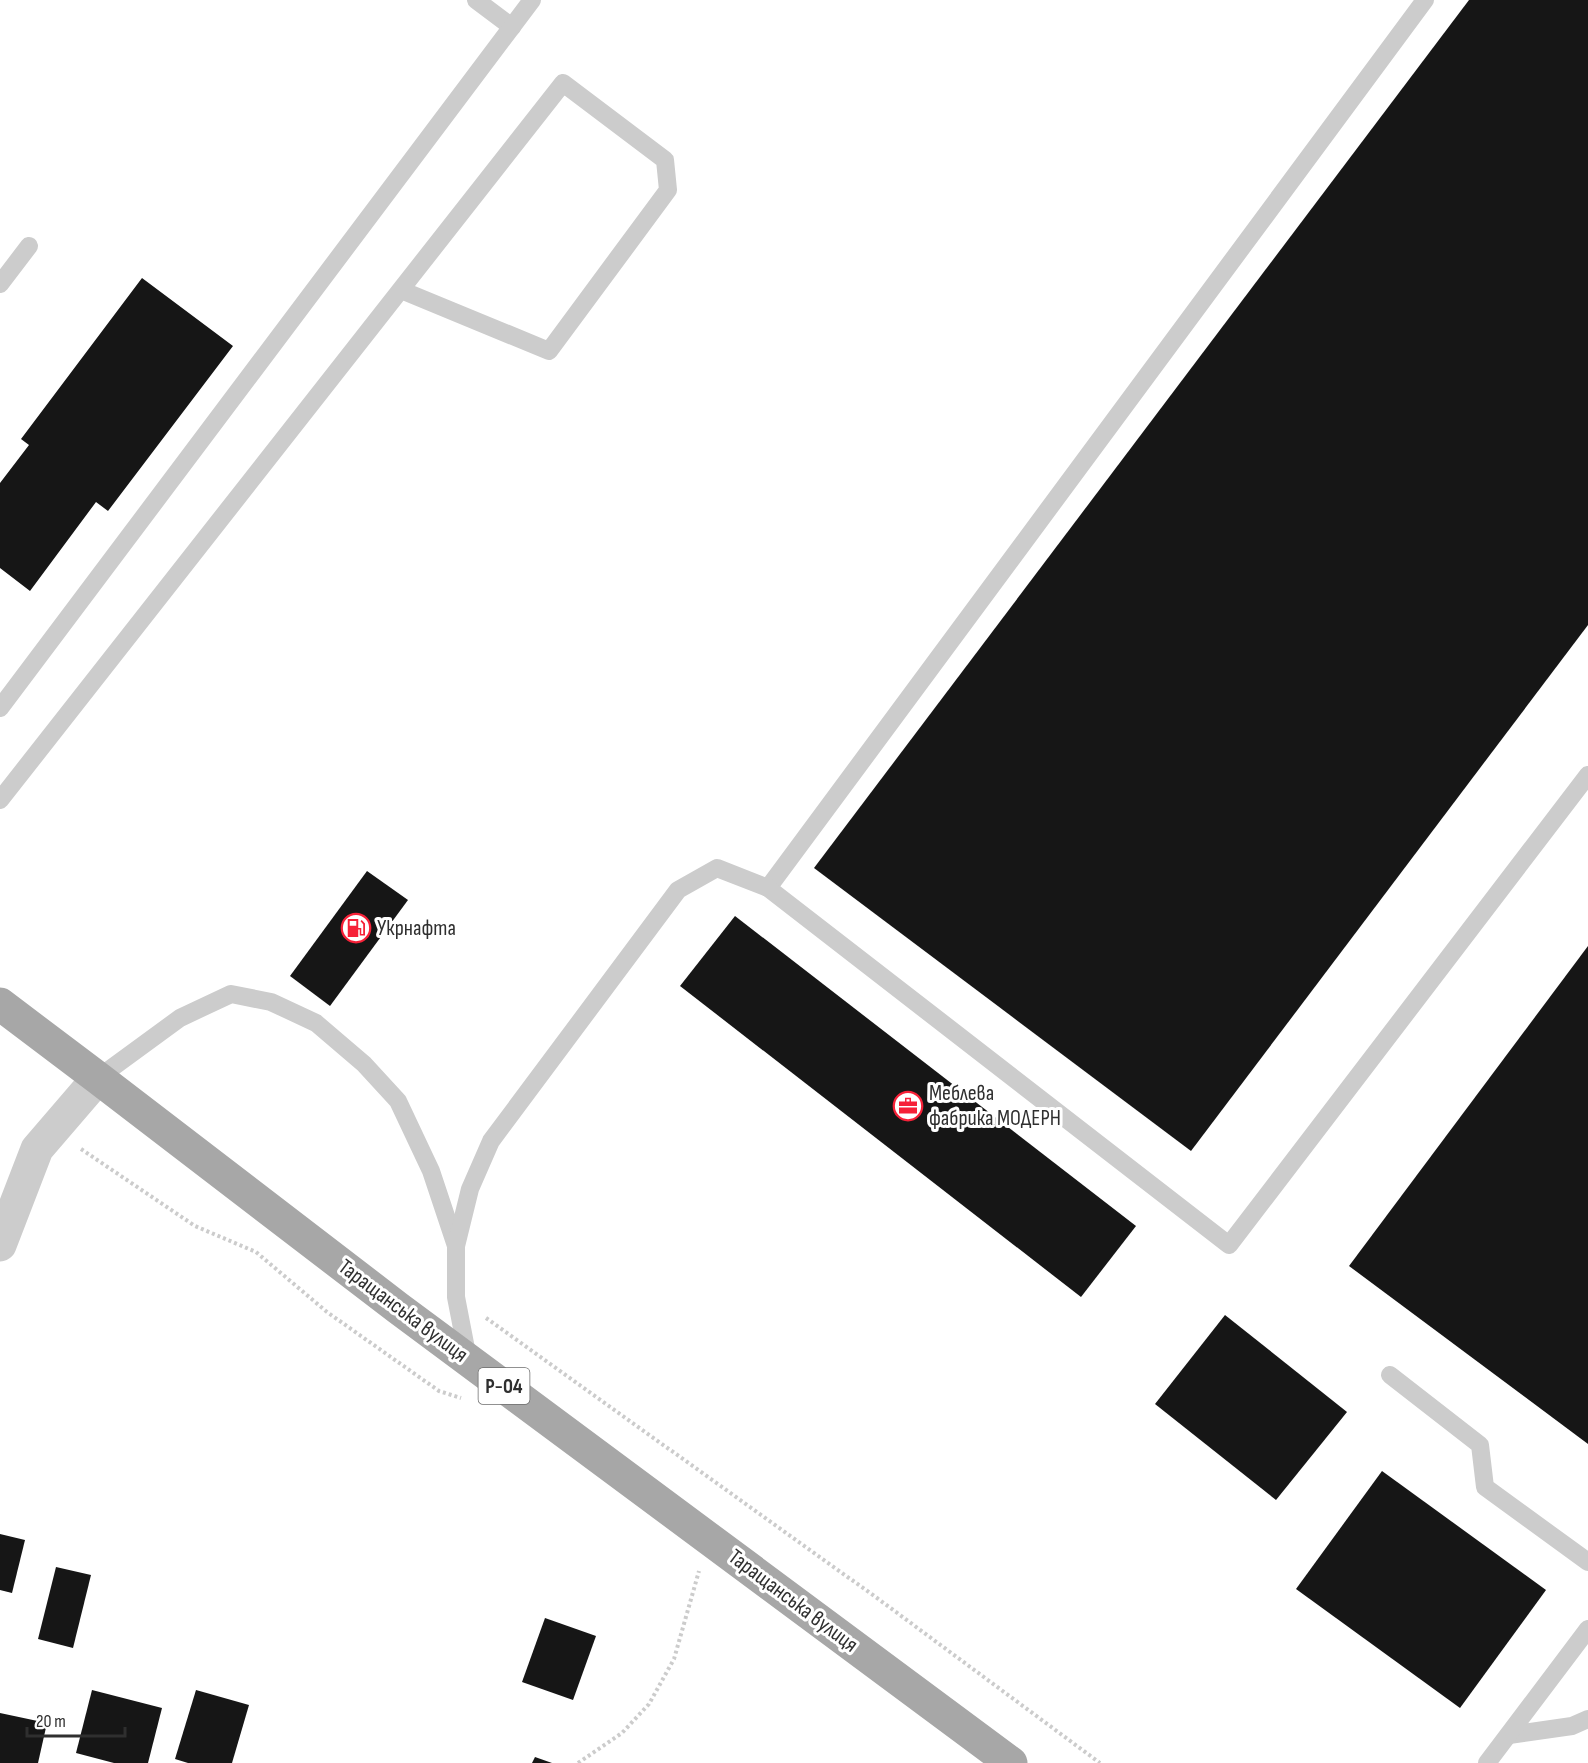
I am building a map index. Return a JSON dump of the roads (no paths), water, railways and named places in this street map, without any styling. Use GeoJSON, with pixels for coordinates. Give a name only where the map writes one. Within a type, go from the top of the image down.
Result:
{"type":"FeatureCollection","features":[{"type":"Feature","properties":{"kind":"main road","name":"Таращанська вулиця"},"geometry":{"type":"LineString","coordinates":[[0,1004],[398,1308],[1011,1763]]}},
{"type":"Feature","properties":{"kind":"street"},"geometry":{"type":"LineString","coordinates":[[0,1245],[37,1149],[98,1078]]}},
{"type":"Feature","properties":{"kind":"lane"},"geometry":{"type":"LineString","coordinates":[[476,0],[512,27]]}},
{"type":"Feature","properties":{"kind":"lane"},"geometry":{"type":"LineString","coordinates":[[0,708],[532,0]]}},
{"type":"Feature","properties":{"kind":"lane"},"geometry":{"type":"LineString","coordinates":[[768,888],[1425,0]]}},
{"type":"Feature","properties":{"kind":"lane"},"geometry":{"type":"LineString","coordinates":[[0,800],[400,290],[563,83],[665,160],[668,190],[549,351],[400,290]]}},
{"type":"Feature","properties":{"kind":"lane"},"geometry":{"type":"LineString","coordinates":[[0,284],[29,246]]}},
{"type":"Feature","properties":{"kind":"lane"},"geometry":{"type":"LineString","coordinates":[[469,1360],[456,1297],[456,1246],[470,1189],[491,1141],[678,890],[717,868],[768,888],[1229,1245],[1588,775]]}},
{"type":"Feature","properties":{"kind":"lane"},"geometry":{"type":"LineString","coordinates":[[98,1078],[180,1018],[231,994],[271,1002],[316,1023],[364,1064],[398,1101],[431,1171],[456,1246]]}},
{"type":"Feature","properties":{"kind":"lane"},"geometry":{"type":"LineString","coordinates":[[1390,1375],[1480,1445],[1485,1487],[1588,1562]]}},
{"type":"Feature","properties":{"kind":"lane"},"geometry":{"type":"LineString","coordinates":[[1487,1763],[1588,1629]]}},
{"type":"Feature","properties":{"kind":"lane"},"geometry":{"type":"LineString","coordinates":[[1509,1735],[1572,1726],[1588,1719]]}},
{"type":"Feature","properties":{"kind":"place","name":"Укрнафта"},"geometry":{"type":"Point","coordinates":[356,928]}},
{"type":"Feature","properties":{"kind":"place","name":"Меблева фабрика МОДЕРН"},"geometry":{"type":"Point","coordinates":[908,1106]}}]}
